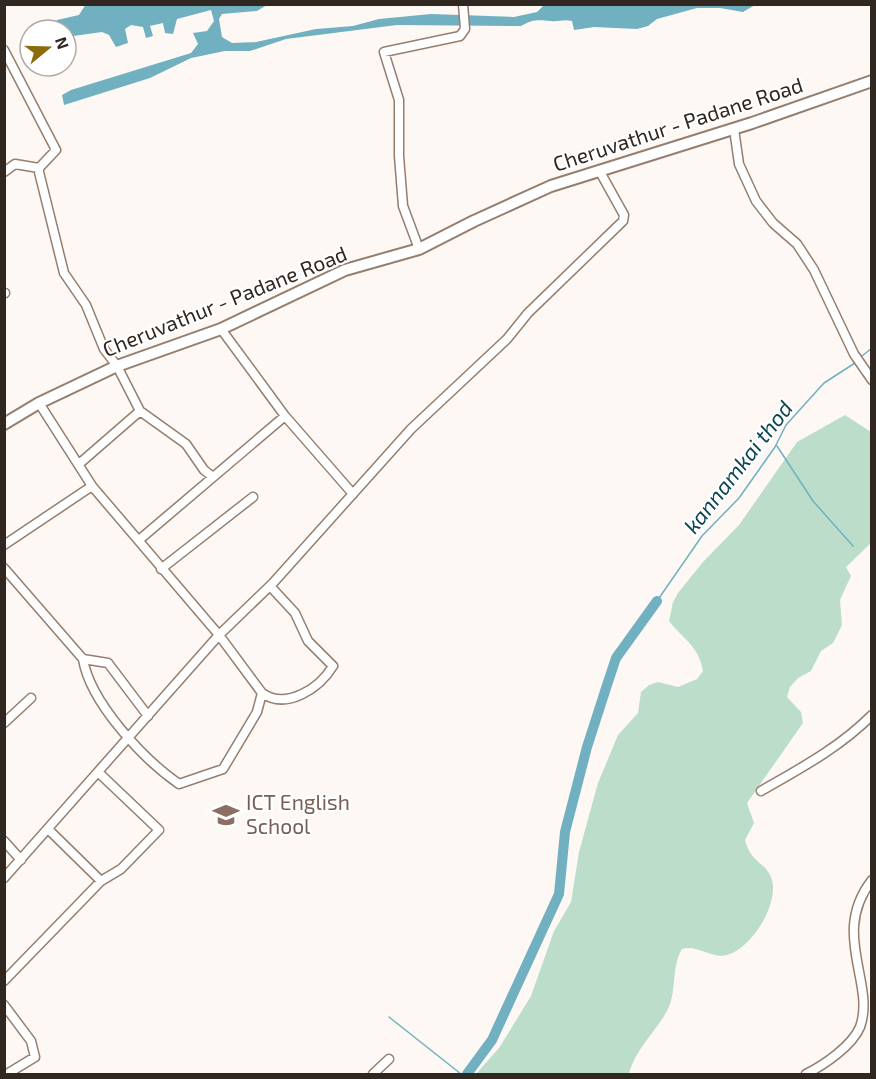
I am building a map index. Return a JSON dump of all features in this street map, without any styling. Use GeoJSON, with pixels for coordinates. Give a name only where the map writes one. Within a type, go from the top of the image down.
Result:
{"type":"FeatureCollection","features":[{"type":"Feature","properties":{"kind":"main road","name":"Cheruvathur - Padane Road"},"geometry":{"type":"LineString","coordinates":[[4,424],[39,403],[117,366],[221,329],[327,278],[419,249],[510,204],[599,170],[734,129],[872,81]]}},
{"type":"Feature","properties":{"kind":"street"},"geometry":{"type":"LineString","coordinates":[[419,249],[403,206],[399,156],[399,100],[384,52],[460,36],[465,29],[463,7]]}},
{"type":"Feature","properties":{"kind":"street"},"geometry":{"type":"LineString","coordinates":[[4,50],[56,150],[39,168]]}},
{"type":"Feature","properties":{"kind":"street"},"geometry":{"type":"LineString","coordinates":[[734,129],[739,164],[756,201],[803,253],[835,308],[854,354],[872,380]]}},
{"type":"Feature","properties":{"kind":"street"},"geometry":{"type":"LineString","coordinates":[[4,172],[15,164],[39,168]]}},
{"type":"Feature","properties":{"kind":"street"},"geometry":{"type":"LineString","coordinates":[[39,168],[64,273],[86,306],[104,349],[117,366],[140,411],[186,444],[204,470],[213,477]]}},
{"type":"Feature","properties":{"kind":"street"},"geometry":{"type":"LineString","coordinates":[[4,878],[49,830],[219,635],[270,586],[432,407],[507,339],[528,314],[623,221],[624,215],[599,170]]}},
{"type":"Feature","properties":{"kind":"street"},"geometry":{"type":"LineString","coordinates":[[221,329],[285,417],[353,494]]}},
{"type":"Feature","properties":{"kind":"street"},"geometry":{"type":"LineString","coordinates":[[39,403],[92,486],[219,635],[262,693],[268,698],[287,701],[317,684],[333,666],[308,641],[295,613],[270,586]]}},
{"type":"Feature","properties":{"kind":"street"},"geometry":{"type":"LineString","coordinates":[[79,464],[140,411]]}},
{"type":"Feature","properties":{"kind":"street"},"geometry":{"type":"LineString","coordinates":[[139,540],[285,417]]}},
{"type":"Feature","properties":{"kind":"street"},"geometry":{"type":"LineString","coordinates":[[4,545],[92,486]]}},
{"type":"Feature","properties":{"kind":"street"},"geometry":{"type":"LineString","coordinates":[[161,569],[253,497]]}},
{"type":"Feature","properties":{"kind":"street"},"geometry":{"type":"LineString","coordinates":[[4,568],[83,658],[85,671],[105,707],[129,737],[172,779],[183,784],[219,772],[231,760],[258,712],[262,693]]}},
{"type":"Feature","properties":{"kind":"street"},"geometry":{"type":"LineString","coordinates":[[83,658],[108,663],[148,716]]}},
{"type":"Feature","properties":{"kind":"street"},"geometry":{"type":"LineString","coordinates":[[4,723],[31,698]]}},
{"type":"Feature","properties":{"kind":"street"},"geometry":{"type":"LineString","coordinates":[[761,791],[806,763],[817,761],[848,738],[872,716]]}},
{"type":"Feature","properties":{"kind":"street"},"geometry":{"type":"LineString","coordinates":[[4,981],[101,881],[121,868],[159,830],[98,772]]}},
{"type":"Feature","properties":{"kind":"street"},"geometry":{"type":"LineString","coordinates":[[49,830],[101,881]]}},
{"type":"Feature","properties":{"kind":"street"},"geometry":{"type":"LineString","coordinates":[[4,841],[21,860]]}},
{"type":"Feature","properties":{"kind":"street"},"geometry":{"type":"LineString","coordinates":[[806,1074],[818,1068],[857,1034],[862,1024],[868,1004],[852,927],[872,880]]}},
{"type":"Feature","properties":{"kind":"street"},"geometry":{"type":"LineString","coordinates":[[4,1005],[32,1041],[35,1057],[7,1074]]}},
{"type":"Feature","properties":{"kind":"street"},"geometry":{"type":"LineString","coordinates":[[373,1074],[389,1059]]}},
{"type":"Feature","properties":{"kind":"green space"},"geometry":{"type":"Polygon","coordinates":[[[845,415],[871,432],[871,543],[846,567],[851,576],[840,600],[842,625],[833,643],[821,651],[811,671],[798,678],[790,687],[787,697],[801,712],[803,723],[747,803],[754,823],[745,840],[754,858],[771,877],[773,887],[772,898],[762,923],[746,944],[727,955],[716,955],[693,948],[682,949],[676,963],[671,1002],[636,1057],[629,1074],[476,1074],[499,1048],[531,996],[554,931],[571,902],[579,852],[598,783],[618,735],[638,713],[641,692],[649,685],[658,682],[678,687],[697,679],[703,671],[694,649],[669,621],[673,602],[678,593],[703,562],[739,525],[797,442],[845,415]]]}},
{"type":"Feature","properties":{"kind":"water"},"geometry":{"type":"Polygon","coordinates":[[[86,4],[267,5],[257,11],[222,14],[219,19],[222,37],[232,43],[256,42],[316,29],[353,26],[379,19],[431,14],[514,17],[537,12],[544,5],[755,5],[743,12],[720,8],[697,8],[657,19],[648,26],[637,29],[594,27],[574,30],[572,21],[539,20],[521,26],[397,25],[286,39],[250,51],[225,51],[191,58],[150,78],[64,105],[62,95],[71,90],[191,53],[198,44],[193,33],[207,31],[214,21],[211,10],[177,19],[173,34],[165,33],[163,23],[150,26],[153,36],[146,38],[143,27],[131,25],[125,29],[128,43],[116,47],[109,35],[102,32],[78,35],[78,18],[66,18],[79,15],[86,4]]]}},
{"type":"Feature","properties":{"kind":"waterway","name":"kannamkai thod"},"geometry":{"type":"LineString","coordinates":[[862,356],[872,348]]}},
{"type":"Feature","properties":{"kind":"waterway","name":"kannamkai thod"},"geometry":{"type":"LineString","coordinates":[[657,601],[702,536],[739,498],[775,447],[786,425],[824,383],[855,363]]}},
{"type":"Feature","properties":{"kind":"waterway"},"geometry":{"type":"LineString","coordinates":[[777,446],[813,501],[853,546]]}},
{"type":"Feature","properties":{"kind":"waterway"},"geometry":{"type":"LineString","coordinates":[[467,1074],[492,1040],[559,894],[565,832],[587,747],[616,658],[657,601]]}},
{"type":"Feature","properties":{"kind":"waterway"},"geometry":{"type":"LineString","coordinates":[[389,1017],[461,1074]]}},
{"type":"Feature","properties":{"kind":"place","name":"ICT English School"},"geometry":{"type":"Point","coordinates":[226,815]}}]}
